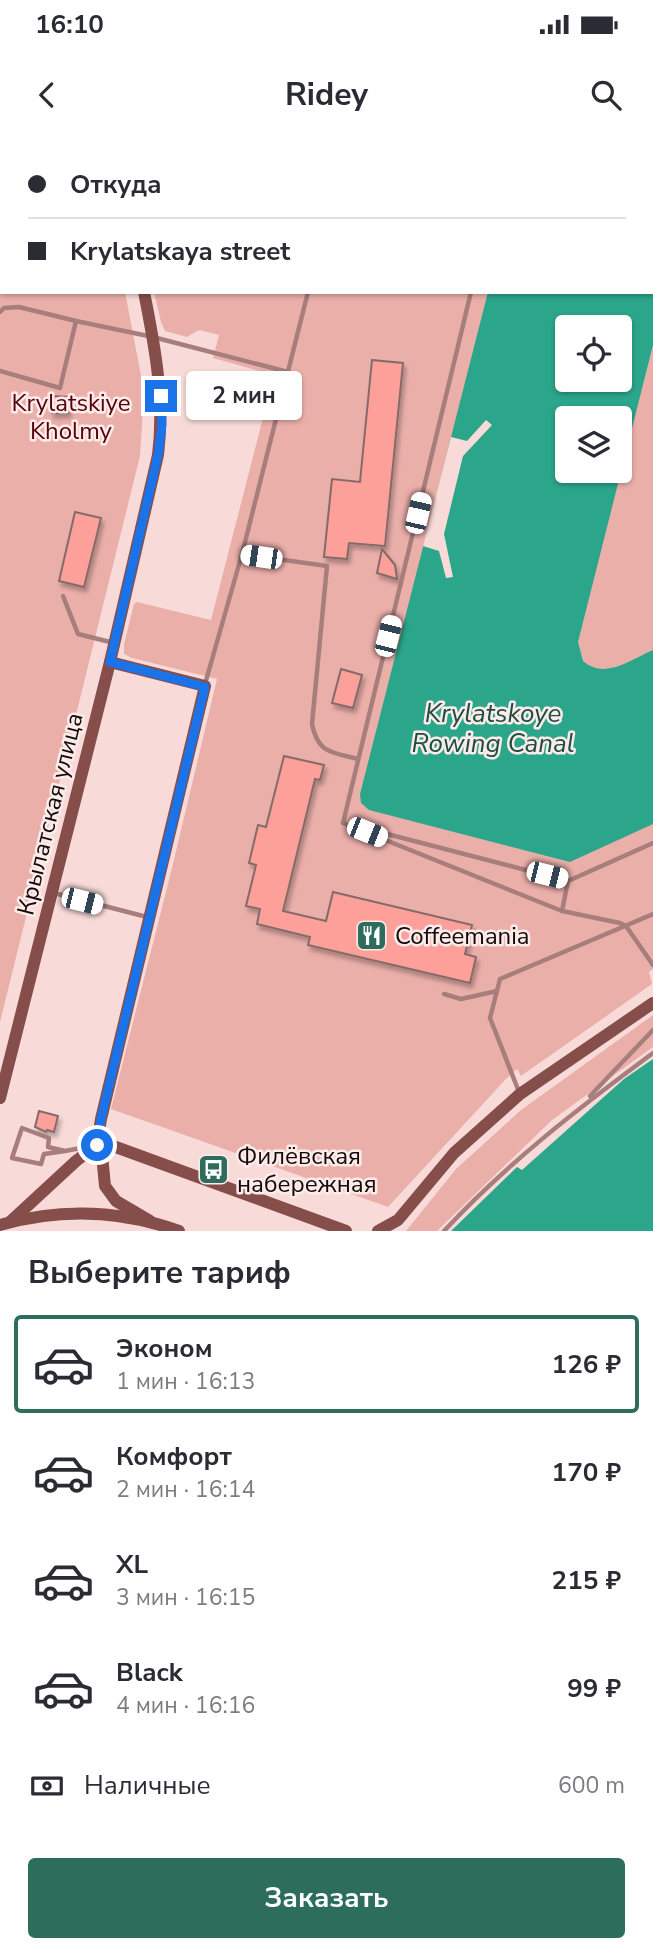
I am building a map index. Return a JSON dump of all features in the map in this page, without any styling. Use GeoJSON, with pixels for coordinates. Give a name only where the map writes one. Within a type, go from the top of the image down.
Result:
{"type":"FeatureCollection","features":[{"type":"Feature","properties":{"kind":"street","name":"Крылатская улица"},"geometry":{"type":"LineString","coordinates":[[0,1098],[5,1061],[115,644],[154,476],[160,435],[161,396],[144,294]]}},
{"type":"Feature","properties":{"kind":"street"},"geometry":{"type":"LineString","coordinates":[[110,662],[205,687],[148,917],[97,1145],[102,1155],[108,1192],[116,1201],[150,1221]]}},
{"type":"Feature","properties":{"kind":"street"},"geometry":{"type":"LineString","coordinates":[[378,1231],[395,1226],[454,1153],[520,1094],[653,1003]]}},
{"type":"Feature","properties":{"kind":"street"},"geometry":{"type":"LineString","coordinates":[[3,1221],[97,1145],[113,1146],[346,1231]]}},
{"type":"Feature","properties":{"kind":"street"},"geometry":{"type":"LineString","coordinates":[[3,1221],[37,1216],[115,1214],[150,1221],[179,1231]]}},
{"type":"Feature","properties":{"kind":"lane"},"geometry":{"type":"LineString","coordinates":[[205,687],[242,554],[308,294]]}},
{"type":"Feature","properties":{"kind":"lane"},"geometry":{"type":"LineString","coordinates":[[343,823],[471,294]]}},
{"type":"Feature","properties":{"kind":"lane"},"geometry":{"type":"LineString","coordinates":[[0,312],[4,308],[19,307],[153,337],[288,372]]}},
{"type":"Feature","properties":{"kind":"lane"},"geometry":{"type":"LineString","coordinates":[[0,371],[60,388],[76,321]]}},
{"type":"Feature","properties":{"kind":"lane"},"geometry":{"type":"LineString","coordinates":[[242,554],[327,566],[312,724],[315,740],[327,751],[358,759]]}},
{"type":"Feature","properties":{"kind":"lane"},"geometry":{"type":"LineString","coordinates":[[64,596],[78,634],[115,644]]}},
{"type":"Feature","properties":{"kind":"lane"},"geometry":{"type":"LineString","coordinates":[[343,823],[568,881],[653,843]]}},
{"type":"Feature","properties":{"kind":"lane"},"geometry":{"type":"LineString","coordinates":[[343,823],[562,911],[626,926],[653,965]]}},
{"type":"Feature","properties":{"kind":"lane"},"geometry":{"type":"LineString","coordinates":[[562,911],[568,881]]}},
{"type":"Feature","properties":{"kind":"lane"},"geometry":{"type":"LineString","coordinates":[[51,892],[148,917]]}},
{"type":"Feature","properties":{"kind":"lane"},"geometry":{"type":"LineString","coordinates":[[520,1094],[490,1018],[500,979],[653,914]]}},
{"type":"Feature","properties":{"kind":"lane"},"geometry":{"type":"LineString","coordinates":[[444,994],[461,999],[497,990]]}},
{"type":"Feature","properties":{"kind":"lane"},"geometry":{"type":"LineString","coordinates":[[444,1231],[580,1107],[653,1030]]}},
{"type":"Feature","properties":{"kind":"lane"},"geometry":{"type":"LineString","coordinates":[[580,1107],[653,1053]]}},
{"type":"Feature","properties":{"kind":"lane"},"geometry":{"type":"LineString","coordinates":[[65,1151],[48,1147],[49,1138],[22,1128],[12,1158],[41,1164],[44,1154],[65,1151],[97,1145]]}},
{"type":"Feature","properties":{"kind":"green space","name":"Krylatskiye Kholmy"},"geometry":{"type":"Polygon","coordinates":[[[0,294],[125,294],[144,391],[140,456],[0,1022],[0,294]]]}},
{"type":"Feature","properties":{"kind":"green space"},"geometry":{"type":"Polygon","coordinates":[[[154,294],[653,294],[653,969],[649,972],[652,984],[521,1076],[517,1069],[388,1207],[111,1109],[217,679],[132,658],[124,654],[124,644],[134,604],[137,602],[211,620],[274,375],[213,358],[219,335],[199,330],[187,337],[165,331],[154,294]]]}},
{"type":"Feature","properties":{"kind":"green space"},"geometry":{"type":"Polygon","coordinates":[[[653,1015],[653,1047],[552,1120],[437,1231],[406,1231],[456,1169],[521,1110],[653,1015]]]}},
{"type":"Feature","properties":{"kind":"water","name":"Krylatskoye Rowing Canal"},"geometry":{"type":"Polygon","coordinates":[[[487,294],[653,294],[653,345],[632,428],[632,406],[555,406],[555,483],[618,483],[578,642],[583,661],[600,669],[627,663],[653,650],[653,824],[570,862],[369,810],[361,803],[360,794],[487,294]]]}},
{"type":"Feature","properties":{"kind":"water"},"geometry":{"type":"Polygon","coordinates":[[[653,1059],[653,1231],[451,1231],[517,1167],[522,1170],[624,1079],[653,1059]]]}},
{"type":"Feature","properties":{"kind":"pier"},"geometry":{"type":"Polygon","coordinates":[[[486,420],[492,425],[463,456],[444,534],[453,577],[446,578],[439,551],[423,546],[451,437],[467,441],[486,420]]]}},
{"type":"Feature","properties":{"kind":"building"},"geometry":{"type":"Polygon","coordinates":[[[372,360],[403,363],[385,546],[349,543],[347,559],[324,557],[332,479],[360,482],[372,360]]]}},
{"type":"Feature","properties":{"kind":"building"},"geometry":{"type":"Polygon","coordinates":[[[52,396],[68,397],[68,413],[52,413],[52,396]]]}},
{"type":"Feature","properties":{"kind":"building"},"geometry":{"type":"Polygon","coordinates":[[[75,512],[101,518],[84,587],[59,581],[75,512]]]}},
{"type":"Feature","properties":{"kind":"building"},"geometry":{"type":"Polygon","coordinates":[[[382,549],[395,565],[397,579],[377,573],[382,549]]]}},
{"type":"Feature","properties":{"kind":"building"},"geometry":{"type":"Polygon","coordinates":[[[341,669],[362,675],[353,708],[332,703],[341,669]]]}},
{"type":"Feature","properties":{"kind":"building"},"geometry":{"type":"Polygon","coordinates":[[[284,756],[324,765],[320,780],[315,779],[283,911],[326,921],[333,892],[472,925],[465,954],[476,957],[470,983],[308,945],[310,937],[257,924],[260,909],[246,906],[256,865],[249,863],[258,825],[266,827],[284,756]]]}},
{"type":"Feature","properties":{"kind":"building"},"geometry":{"type":"Polygon","coordinates":[[[39,1111],[58,1116],[54,1132],[35,1127],[39,1111]]]}},
{"type":"Feature","properties":{"kind":"place","name":"Coffeemania"},"geometry":{"type":"Point","coordinates":[372,936]}},
{"type":"Feature","properties":{"kind":"place","name":"Филёвская набережная"},"geometry":{"type":"Point","coordinates":[214,1170]}},
{"type":"Feature","properties":{"kind":"route"},"geometry":{"type":"LineString","coordinates":[[97,1145],[148,917],[205,687],[110,662],[154,476],[162,425],[161,396]]}}]}
